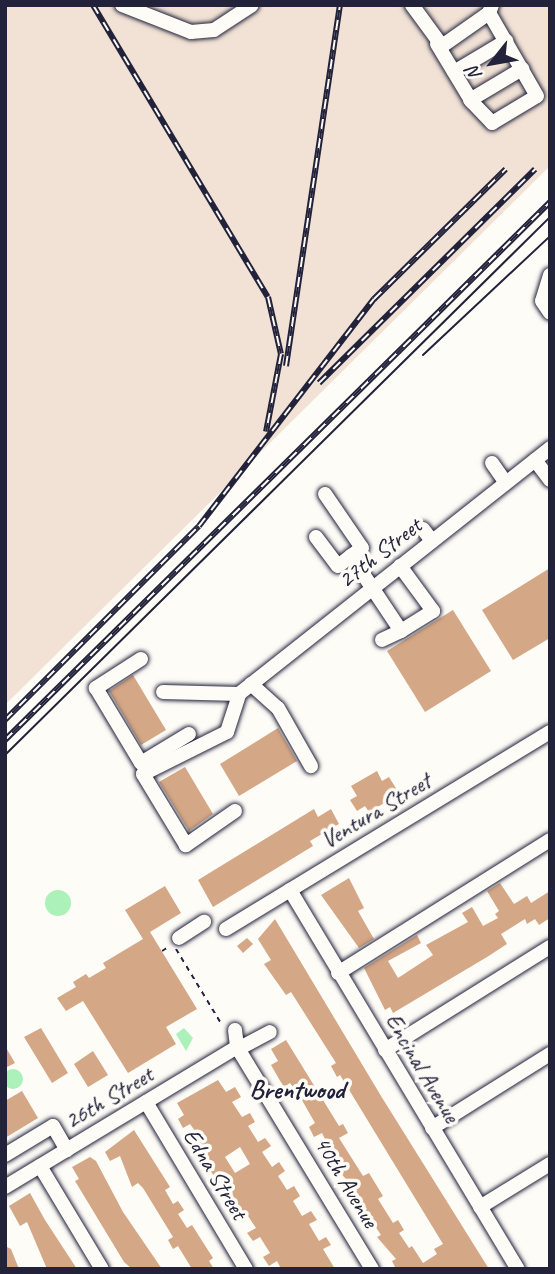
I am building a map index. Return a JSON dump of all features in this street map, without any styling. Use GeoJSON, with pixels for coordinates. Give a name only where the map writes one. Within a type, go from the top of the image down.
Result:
{"type":"FeatureCollection","features":[{"type":"Feature","properties":{"kind":"street"},"geometry":{"type":"LineString","coordinates":[[122,5],[191,32],[214,30],[252,5]]}},
{"type":"Feature","properties":{"kind":"street"},"geometry":{"type":"LineString","coordinates":[[412,5],[470,100],[492,123],[537,96],[491,9],[442,46],[437,44]]}},
{"type":"Feature","properties":{"kind":"street"},"geometry":{"type":"LineString","coordinates":[[454,72],[506,41]]}},
{"type":"Feature","properties":{"kind":"street"},"geometry":{"type":"LineString","coordinates":[[470,100],[522,69]]}},
{"type":"Feature","properties":{"kind":"street"},"geometry":{"type":"LineString","coordinates":[[550,275],[542,301],[550,313]]}},
{"type":"Feature","properties":{"kind":"street","name":"27th Street"},"geometry":{"type":"LineString","coordinates":[[245,689],[400,566],[428,535],[506,483],[550,448]]}},
{"type":"Feature","properties":{"kind":"street"},"geometry":{"type":"LineString","coordinates":[[534,460],[550,480]]}},
{"type":"Feature","properties":{"kind":"street"},"geometry":{"type":"LineString","coordinates":[[492,463],[506,483]]}},
{"type":"Feature","properties":{"kind":"street"},"geometry":{"type":"LineString","coordinates":[[316,537],[338,566],[362,548],[325,494]]}},
{"type":"Feature","properties":{"kind":"street"},"geometry":{"type":"LineString","coordinates":[[351,556],[401,631]]}},
{"type":"Feature","properties":{"kind":"street"},"geometry":{"type":"LineString","coordinates":[[382,640],[433,611],[400,566]]}},
{"type":"Feature","properties":{"kind":"street"},"geometry":{"type":"LineString","coordinates":[[141,659],[96,688],[141,763],[189,734]]}},
{"type":"Feature","properties":{"kind":"street"},"geometry":{"type":"LineString","coordinates":[[163,692],[245,689],[278,708],[312,766]]}},
{"type":"Feature","properties":{"kind":"street"},"geometry":{"type":"LineString","coordinates":[[235,811],[186,845],[143,774],[227,732],[245,689]]}},
{"type":"Feature","properties":{"kind":"street","name":"Ventura Street"},"geometry":{"type":"LineString","coordinates":[[226,929],[547,740]]}},
{"type":"Feature","properties":{"kind":"street"},"geometry":{"type":"LineString","coordinates":[[338,972],[550,840]]}},
{"type":"Feature","properties":{"kind":"street","name":"Encinal Avenue"},"geometry":{"type":"LineString","coordinates":[[290,890],[518,1269]]}},
{"type":"Feature","properties":{"kind":"street"},"geometry":{"type":"LineString","coordinates":[[179,938],[204,922]]}},
{"type":"Feature","properties":{"kind":"street"},"geometry":{"type":"LineString","coordinates":[[385,1050],[550,947]]}},
{"type":"Feature","properties":{"kind":"street"},"geometry":{"type":"LineString","coordinates":[[229,1028],[237,1048]]}},
{"type":"Feature","properties":{"kind":"street","name":"26th Street"},"geometry":{"type":"LineString","coordinates":[[5,1187],[237,1048],[270,1032]]}},
{"type":"Feature","properties":{"kind":"street","name":"40th Avenue"},"geometry":{"type":"LineString","coordinates":[[237,1048],[372,1269]]}},
{"type":"Feature","properties":{"kind":"street"},"geometry":{"type":"LineString","coordinates":[[432,1128],[550,1054]]}},
{"type":"Feature","properties":{"kind":"street","name":"Edna Street"},"geometry":{"type":"LineString","coordinates":[[146,1102],[246,1269]]}},
{"type":"Feature","properties":{"kind":"street"},"geometry":{"type":"LineString","coordinates":[[5,1155],[53,1126],[67,1150]]}},
{"type":"Feature","properties":{"kind":"street"},"geometry":{"type":"LineString","coordinates":[[480,1207],[550,1164]]}},
{"type":"Feature","properties":{"kind":"street"},"geometry":{"type":"LineString","coordinates":[[40,1166],[102,1269]]}},
{"type":"Feature","properties":{"kind":"path"},"geometry":{"type":"LineString","coordinates":[[162,951],[173,944],[229,1028]]}},
{"type":"Feature","properties":{"kind":"shaded area"},"geometry":{"type":"Polygon","coordinates":[[[5,5],[550,5],[550,166],[5,705],[5,5]]]}},
{"type":"Feature","properties":{"kind":"green space"},"geometry":{"type":"Polygon","coordinates":[[[58,890],[67,894],[71,903],[67,912],[58,916],[49,912],[45,903],[49,894],[58,890]]]}},
{"type":"Feature","properties":{"kind":"green space"},"geometry":{"type":"Polygon","coordinates":[[[184,1028],[193,1038],[186,1051],[176,1034],[184,1028]]]}},
{"type":"Feature","properties":{"kind":"green space"},"geometry":{"type":"Polygon","coordinates":[[[13,1069],[20,1072],[23,1079],[20,1086],[13,1089],[6,1086],[3,1079],[6,1072],[13,1069]]]}},
{"type":"Feature","properties":{"kind":"building"},"geometry":{"type":"Polygon","coordinates":[[[550,568],[550,638],[513,660],[482,610],[550,568]]]}},
{"type":"Feature","properties":{"kind":"building"},"geometry":{"type":"Polygon","coordinates":[[[453,610],[491,671],[425,712],[387,651],[453,610]]]}},
{"type":"Feature","properties":{"kind":"building"},"geometry":{"type":"Polygon","coordinates":[[[133,675],[166,730],[141,745],[109,691],[133,675]]]}},
{"type":"Feature","properties":{"kind":"building"},"geometry":{"type":"Polygon","coordinates":[[[278,728],[297,761],[239,796],[220,764],[278,728]]]}},
{"type":"Feature","properties":{"kind":"building"},"geometry":{"type":"Polygon","coordinates":[[[185,767],[213,814],[189,831],[159,782],[185,767]]]}},
{"type":"Feature","properties":{"kind":"building"},"geometry":{"type":"Polygon","coordinates":[[[377,771],[382,781],[389,777],[397,790],[389,795],[391,799],[369,812],[365,806],[357,811],[350,800],[357,796],[351,786],[377,771]]]}},
{"type":"Feature","properties":{"kind":"building"},"geometry":{"type":"Polygon","coordinates":[[[314,809],[318,817],[331,809],[339,824],[310,841],[313,846],[213,907],[198,880],[314,809]]]}},
{"type":"Feature","properties":{"kind":"building"},"geometry":{"type":"Polygon","coordinates":[[[349,878],[364,908],[358,911],[374,939],[359,948],[321,895],[349,878]]]}},
{"type":"Feature","properties":{"kind":"building"},"geometry":{"type":"Polygon","coordinates":[[[500,883],[514,904],[527,896],[531,903],[550,891],[550,918],[539,925],[535,919],[527,924],[525,919],[501,934],[507,944],[487,957],[393,1013],[390,1007],[385,1010],[364,968],[417,935],[421,943],[388,961],[398,978],[433,955],[426,945],[468,922],[462,913],[472,907],[483,926],[498,918],[495,914],[499,911],[487,891],[500,883]]]}},
{"type":"Feature","properties":{"kind":"building"},"geometry":{"type":"Polygon","coordinates":[[[165,886],[181,913],[150,932],[197,1009],[166,1027],[176,1044],[128,1073],[83,1001],[66,1011],[57,998],[76,987],[73,982],[86,974],[89,978],[106,968],[103,963],[143,939],[125,910],[165,886]]]}},
{"type":"Feature","properties":{"kind":"building"},"geometry":{"type":"Polygon","coordinates":[[[275,919],[489,1269],[396,1269],[392,1261],[396,1259],[377,1237],[381,1235],[371,1220],[367,1222],[361,1213],[367,1209],[357,1195],[352,1197],[346,1188],[351,1185],[332,1163],[336,1161],[322,1133],[314,1137],[309,1127],[315,1123],[299,1095],[290,1083],[284,1087],[271,1065],[278,1061],[271,1049],[286,1040],[339,1126],[343,1124],[348,1133],[339,1138],[363,1176],[369,1173],[383,1196],[378,1199],[393,1223],[398,1220],[404,1230],[399,1233],[409,1248],[412,1246],[423,1263],[437,1254],[434,1249],[443,1244],[340,1075],[337,1077],[331,1066],[336,1063],[291,992],[286,995],[264,964],[271,960],[258,939],[275,919]]]}},
{"type":"Feature","properties":{"kind":"building"},"geometry":{"type":"Polygon","coordinates":[[[247,938],[253,944],[243,953],[237,946],[247,938]]]}},
{"type":"Feature","properties":{"kind":"building"},"geometry":{"type":"Polygon","coordinates":[[[41,1028],[68,1073],[52,1083],[24,1037],[41,1028]]]}},
{"type":"Feature","properties":{"kind":"building"},"geometry":{"type":"Polygon","coordinates":[[[5,1046],[15,1063],[5,1068],[5,1046]]]}},
{"type":"Feature","properties":{"kind":"building"},"geometry":{"type":"Polygon","coordinates":[[[93,1051],[108,1075],[88,1087],[74,1064],[93,1051]]]}},
{"type":"Feature","properties":{"kind":"building"},"geometry":{"type":"Polygon","coordinates":[[[218,1080],[226,1092],[235,1087],[241,1097],[232,1102],[242,1117],[250,1113],[255,1122],[248,1126],[258,1142],[265,1138],[271,1146],[262,1152],[272,1167],[279,1162],[285,1171],[278,1176],[287,1190],[294,1186],[300,1196],[293,1201],[302,1216],[311,1211],[317,1220],[309,1224],[319,1241],[326,1237],[331,1245],[323,1249],[335,1269],[281,1269],[277,1261],[269,1266],[263,1257],[270,1253],[260,1237],[253,1241],[247,1233],[256,1228],[246,1213],[239,1217],[220,1175],[215,1178],[193,1142],[200,1138],[190,1124],[183,1128],[178,1119],[184,1115],[177,1103],[218,1080]],[[240,1147],[225,1157],[235,1173],[250,1164],[240,1147]]]}},
{"type":"Feature","properties":{"kind":"building"},"geometry":{"type":"Polygon","coordinates":[[[22,1091],[38,1118],[5,1138],[5,1101],[22,1091]]]}},
{"type":"Feature","properties":{"kind":"building"},"geometry":{"type":"Polygon","coordinates":[[[134,1130],[170,1187],[165,1190],[173,1204],[178,1201],[184,1210],[178,1214],[187,1228],[192,1225],[213,1258],[209,1261],[214,1269],[192,1269],[178,1246],[173,1249],[168,1240],[173,1237],[143,1188],[138,1183],[132,1187],[120,1156],[110,1161],[105,1152],[134,1130]]]}},
{"type":"Feature","properties":{"kind":"building"},"geometry":{"type":"Polygon","coordinates":[[[90,1157],[96,1161],[123,1212],[162,1269],[132,1269],[124,1262],[75,1181],[79,1179],[72,1167],[90,1157]]]}},
{"type":"Feature","properties":{"kind":"building"},"geometry":{"type":"Polygon","coordinates":[[[30,1193],[77,1269],[47,1269],[27,1222],[20,1226],[9,1206],[30,1193]]]}},
{"type":"Feature","properties":{"kind":"building"},"geometry":{"type":"Polygon","coordinates":[[[5,1246],[11,1249],[19,1269],[5,1269],[5,1246]]]}},
{"type":"Feature","properties":{"kind":"tram line"},"geometry":{"type":"LineString","coordinates":[[5,755],[550,217]]}},
{"type":"Feature","properties":{"kind":"tram line"},"geometry":{"type":"LineString","coordinates":[[423,355],[550,236]]}},
{"type":"Feature","properties":{"kind":"railway"},"geometry":{"type":"LineString","coordinates":[[93,5],[268,297],[281,354],[266,432]]}},
{"type":"Feature","properties":{"kind":"railway"},"geometry":{"type":"LineString","coordinates":[[286,366],[340,5]]}},
{"type":"Feature","properties":{"kind":"railway"},"geometry":{"type":"LineString","coordinates":[[5,720],[199,526],[374,299],[506,169]]}},
{"type":"Feature","properties":{"kind":"railway"},"geometry":{"type":"LineString","coordinates":[[319,383],[535,169]]}},
{"type":"Feature","properties":{"kind":"railway"},"geometry":{"type":"LineString","coordinates":[[5,740],[550,202]]}},
{"type":"Feature","properties":{"kind":"district","name":"Brentwood"},"geometry":{"type":"Point","coordinates":[297,1090]}}]}
